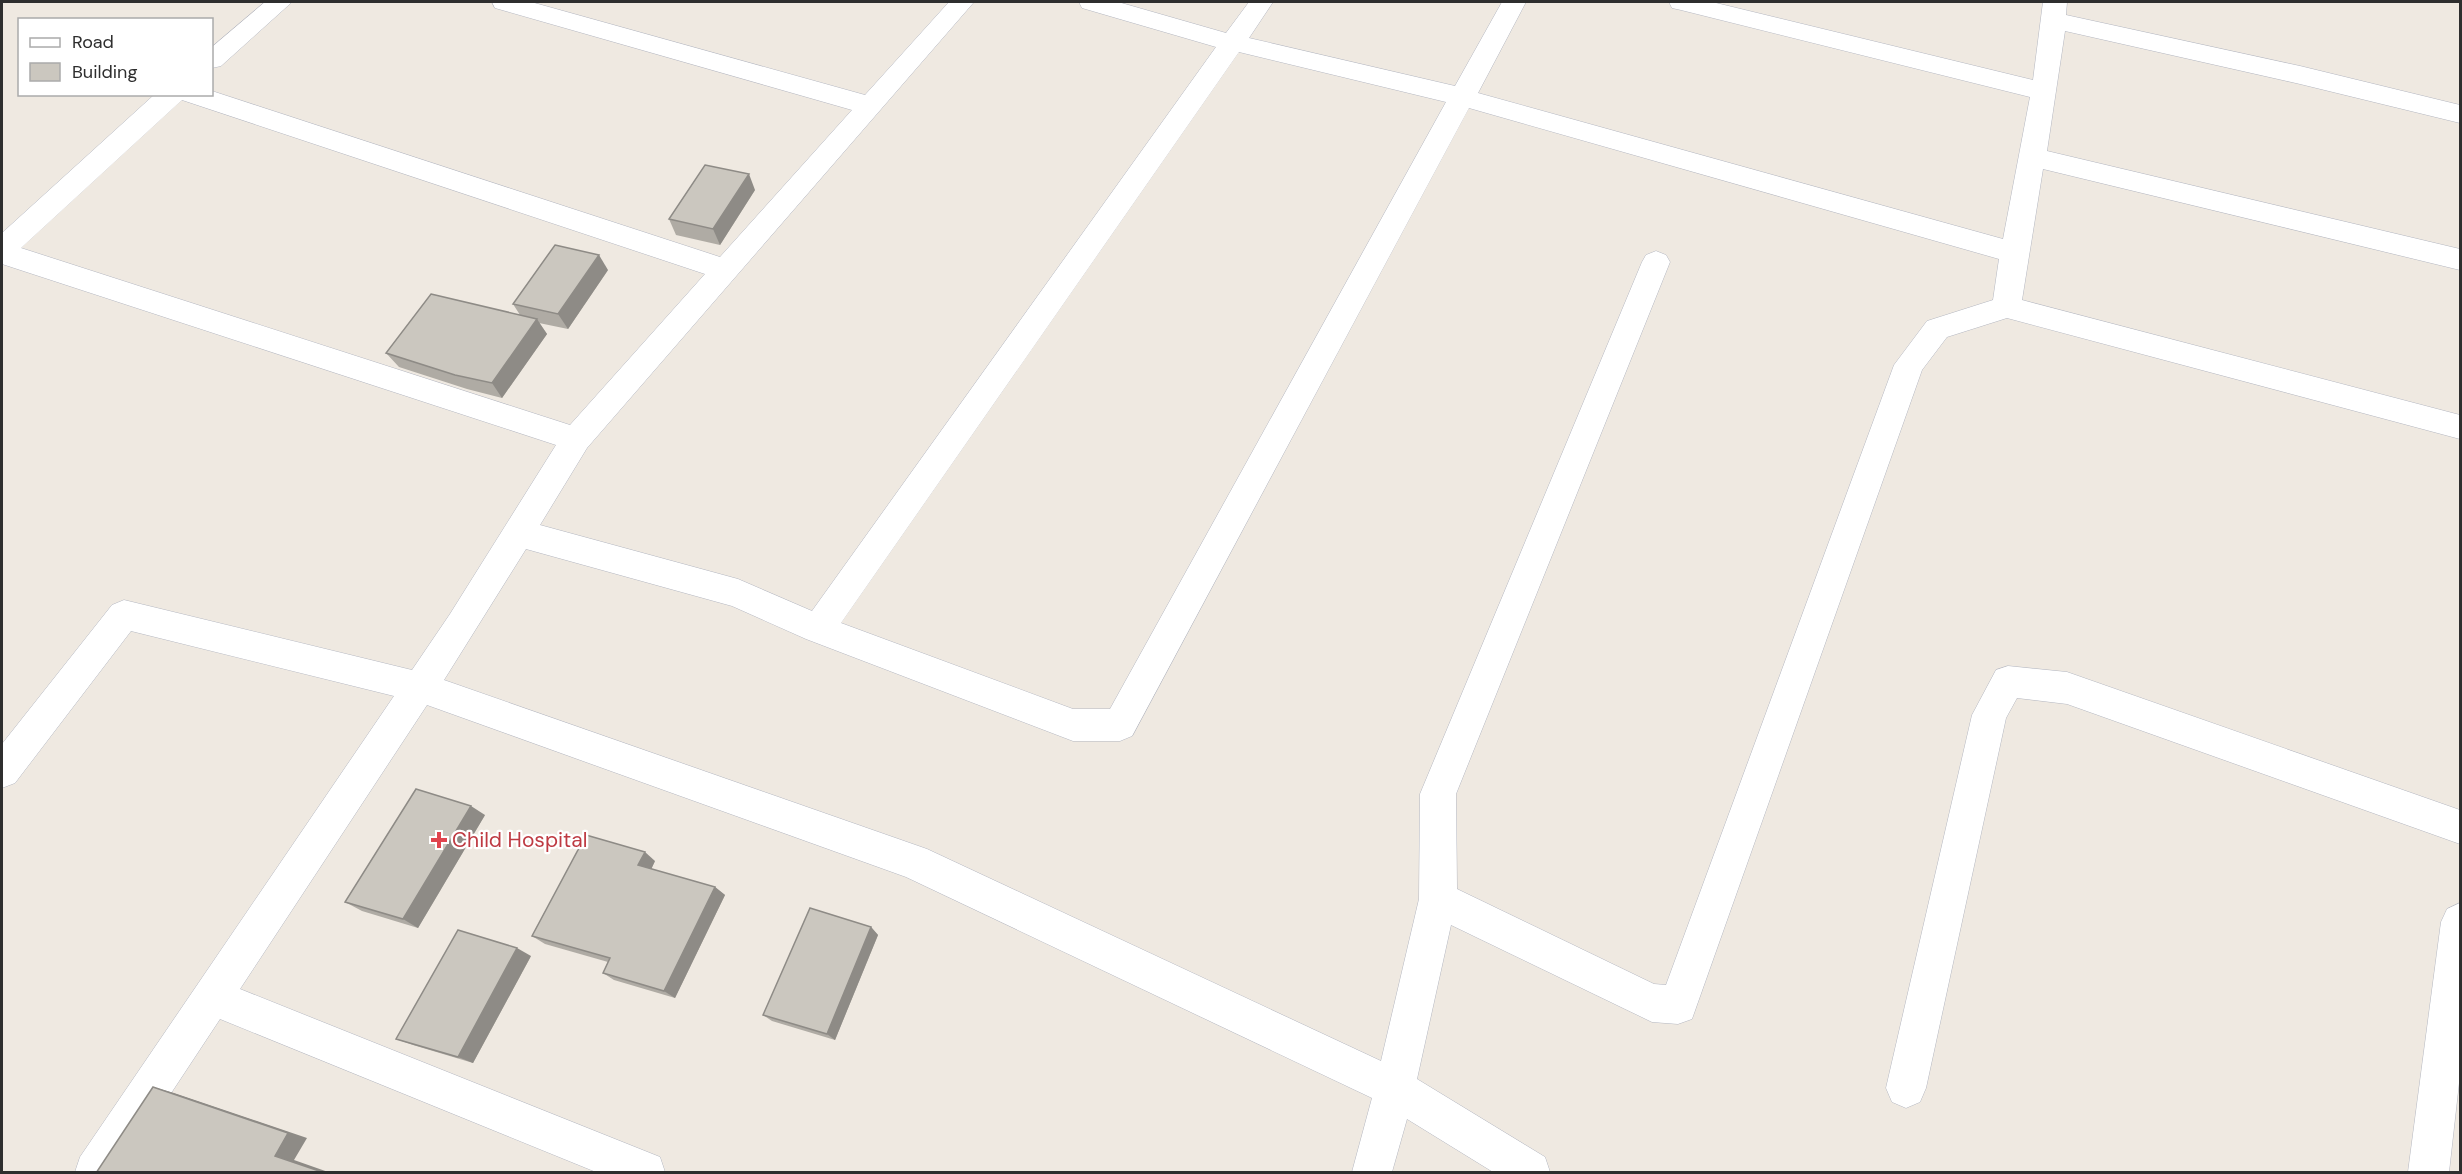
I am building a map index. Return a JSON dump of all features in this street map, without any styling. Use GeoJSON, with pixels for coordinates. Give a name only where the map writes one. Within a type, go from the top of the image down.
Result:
{"type":"FeatureCollection","features":[{"type":"Feature","properties":{"kind":"street"},"geometry":{"type":"LineString","coordinates":[[213,59],[280,2]]}},
{"type":"Feature","properties":{"kind":"street"},"geometry":{"type":"LineString","coordinates":[[504,2],[870,106]]}},
{"type":"Feature","properties":{"kind":"street"},"geometry":{"type":"LineString","coordinates":[[94,1173],[420,687],[576,439],[962,2]]}},
{"type":"Feature","properties":{"kind":"street"},"geometry":{"type":"LineString","coordinates":[[1091,2],[1232,43],[1462,97],[2013,252]]}},
{"type":"Feature","properties":{"kind":"street"},"geometry":{"type":"LineString","coordinates":[[818,629],[1261,2]]}},
{"type":"Feature","properties":{"kind":"street"},"geometry":{"type":"LineString","coordinates":[[518,533],[738,593],[818,629],[1073,725],[1120,725],[1514,2]]}},
{"type":"Feature","properties":{"kind":"street"},"geometry":{"type":"LineString","coordinates":[[1681,2],[2043,91]]}},
{"type":"Feature","properties":{"kind":"street"},"geometry":{"type":"LineString","coordinates":[[2007,307],[2013,252],[2043,91],[2054,11],[2460,114]]}},
{"type":"Feature","properties":{"kind":"street"},"geometry":{"type":"LineString","coordinates":[[170,96],[2,251],[576,439]]}},
{"type":"Feature","properties":{"kind":"street"},"geometry":{"type":"LineString","coordinates":[[197,96],[725,270]]}},
{"type":"Feature","properties":{"kind":"street"},"geometry":{"type":"LineString","coordinates":[[2031,157],[2460,260]]}},
{"type":"Feature","properties":{"kind":"street"},"geometry":{"type":"LineString","coordinates":[[1372,1173],[1395,1088],[1438,899],[1438,794],[1656,262]]}},
{"type":"Feature","properties":{"kind":"street"},"geometry":{"type":"LineString","coordinates":[[1438,899],[1652,1003],[1678,1005],[1909,364],[1937,329],[2007,307],[2460,427]]}},
{"type":"Feature","properties":{"kind":"street"},"geometry":{"type":"LineString","coordinates":[[2,771],[124,615],[420,687],[914,862],[1395,1088],[1530,1173]]}},
{"type":"Feature","properties":{"kind":"street"},"geometry":{"type":"LineString","coordinates":[[1906,1088],[1989,715],[2008,681],[2067,688],[2460,827]]}},
{"type":"Feature","properties":{"kind":"street"},"geometry":{"type":"LineString","coordinates":[[2428,1173],[2460,921]]}},
{"type":"Feature","properties":{"kind":"street"},"geometry":{"type":"LineString","coordinates":[[213,997],[645,1173]]}},
{"type":"Feature","properties":{"kind":"building"},"geometry":{"type":"Polygon","coordinates":[[[705,165],[749,174],[713,229],[669,219],[705,165]]]}},
{"type":"Feature","properties":{"kind":"building"},"geometry":{"type":"Polygon","coordinates":[[[555,245],[599,255],[558,314],[513,304],[555,245]]]}},
{"type":"Feature","properties":{"kind":"building"},"geometry":{"type":"Polygon","coordinates":[[[431,294],[537,319],[492,383],[455,375],[386,353],[431,294]]]}},
{"type":"Feature","properties":{"kind":"building"},"geometry":{"type":"Polygon","coordinates":[[[416,789],[471,806],[403,919],[345,902],[416,789]]]}},
{"type":"Feature","properties":{"kind":"building"},"geometry":{"type":"Polygon","coordinates":[[[586,835],[645,852],[638,865],[715,887],[664,991],[603,973],[610,958],[532,936],[586,835]]]}},
{"type":"Feature","properties":{"kind":"building"},"geometry":{"type":"Polygon","coordinates":[[[810,908],[871,927],[827,1034],[763,1015],[810,908]]]}},
{"type":"Feature","properties":{"kind":"building"},"geometry":{"type":"Polygon","coordinates":[[[458,930],[517,948],[458,1057],[396,1039],[458,930]]]}},
{"type":"Feature","properties":{"kind":"building"},"geometry":{"type":"Polygon","coordinates":[[[153,1087],[288,1133],[275,1156],[325,1173],[96,1173],[153,1087]]]}},
{"type":"Feature","properties":{"kind":"place","name":"Child Hospital"},"geometry":{"type":"Point","coordinates":[439,840]}}]}
